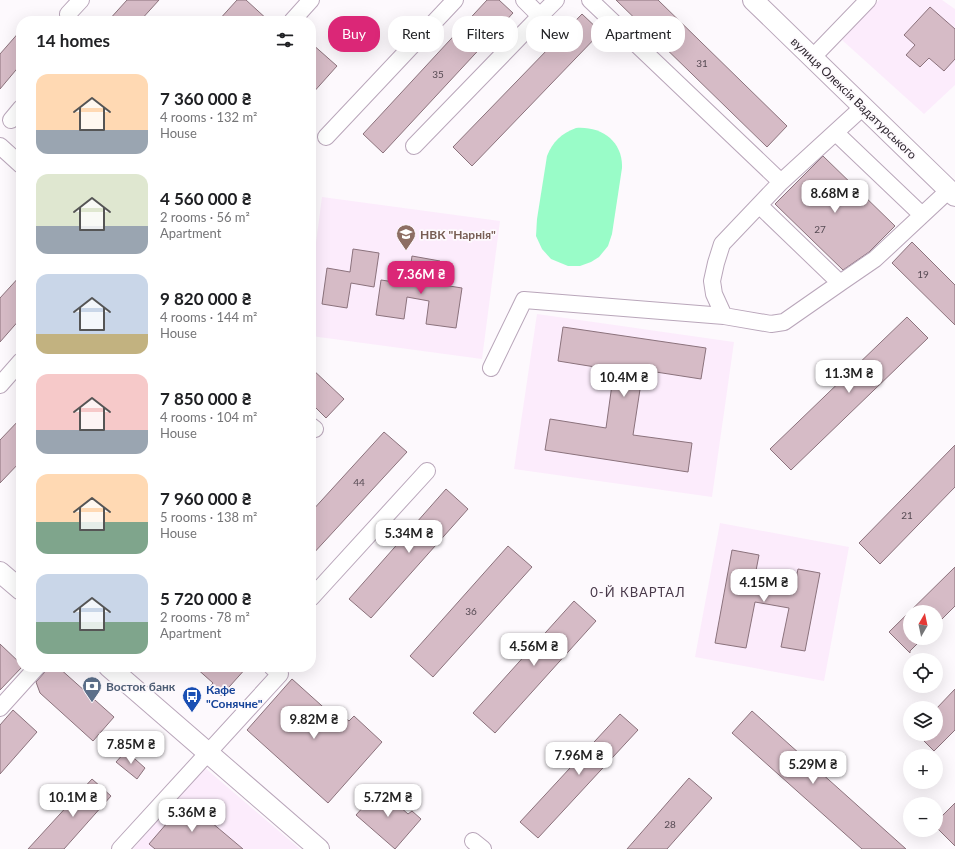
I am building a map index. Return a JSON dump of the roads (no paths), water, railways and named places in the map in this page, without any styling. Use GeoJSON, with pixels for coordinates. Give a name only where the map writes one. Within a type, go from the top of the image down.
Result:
{"type":"FeatureCollection","features":[{"type":"Feature","properties":{"kind":"main road","name":"вулиця Олексія Вадатурського"},"geometry":{"type":"LineString","coordinates":[[752,0],[952,193]]}},
{"type":"Feature","properties":{"kind":"main road"},"geometry":{"type":"LineString","coordinates":[[0,572],[16,586]]}},
{"type":"Feature","properties":{"kind":"main road"},"geometry":{"type":"LineString","coordinates":[[115,672],[319,849]]}},
{"type":"Feature","properties":{"kind":"street"},"geometry":{"type":"LineString","coordinates":[[68,16],[68,14],[80,0]]}},
{"type":"Feature","properties":{"kind":"street"},"geometry":{"type":"LineString","coordinates":[[297,16],[311,0]]}},
{"type":"Feature","properties":{"kind":"street"},"geometry":{"type":"LineString","coordinates":[[326,137],[455,0]]}},
{"type":"Feature","properties":{"kind":"street"},"geometry":{"type":"LineString","coordinates":[[524,0],[540,16],[556,0]]}},
{"type":"Feature","properties":{"kind":"street"},"geometry":{"type":"LineString","coordinates":[[590,0],[781,182]]}},
{"type":"Feature","properties":{"kind":"street"},"geometry":{"type":"LineString","coordinates":[[812,58],[868,0]]}},
{"type":"Feature","properties":{"kind":"street"},"geometry":{"type":"LineString","coordinates":[[414,146],[526,30]]}},
{"type":"Feature","properties":{"kind":"street"},"geometry":{"type":"LineString","coordinates":[[724,316],[714,294],[712,281],[722,244],[781,182],[863,107]]}},
{"type":"Feature","properties":{"kind":"street"},"geometry":{"type":"LineString","coordinates":[[836,133],[922,215]]}},
{"type":"Feature","properties":{"kind":"street"},"geometry":{"type":"LineString","coordinates":[[0,146],[16,160]]}},
{"type":"Feature","properties":{"kind":"street"},"geometry":{"type":"LineString","coordinates":[[491,368],[524,300],[724,316],[771,324],[784,322],[875,259],[922,215],[952,193]]}},
{"type":"Feature","properties":{"kind":"street"},"geometry":{"type":"LineString","coordinates":[[758,205],[840,283]]}},
{"type":"Feature","properties":{"kind":"street"},"geometry":{"type":"LineString","coordinates":[[0,385],[16,367]]}},
{"type":"Feature","properties":{"kind":"street"},"geometry":{"type":"LineString","coordinates":[[316,593],[427,471]]}},
{"type":"Feature","properties":{"kind":"street"},"geometry":{"type":"LineString","coordinates":[[0,708],[32,672]]}},
{"type":"Feature","properties":{"kind":"street"},"geometry":{"type":"LineString","coordinates":[[120,849],[280,674],[278,672]]}},
{"type":"Feature","properties":{"kind":"place","name":"НВК \"Нарнія\""},"geometry":{"type":"Point","coordinates":[406,251]}},
{"type":"Feature","properties":{"kind":"place","name":"Восток банк"},"geometry":{"type":"Point","coordinates":[92,703]}},
{"type":"Feature","properties":{"kind":"place","name":"Кафе \"Сонячне\""},"geometry":{"type":"Point","coordinates":[192,713]}},
{"type":"Feature","properties":{"kind":"district","name":"0-Й КВАРТАЛ"},"geometry":{"type":"Point","coordinates":[638,592]}}]}
